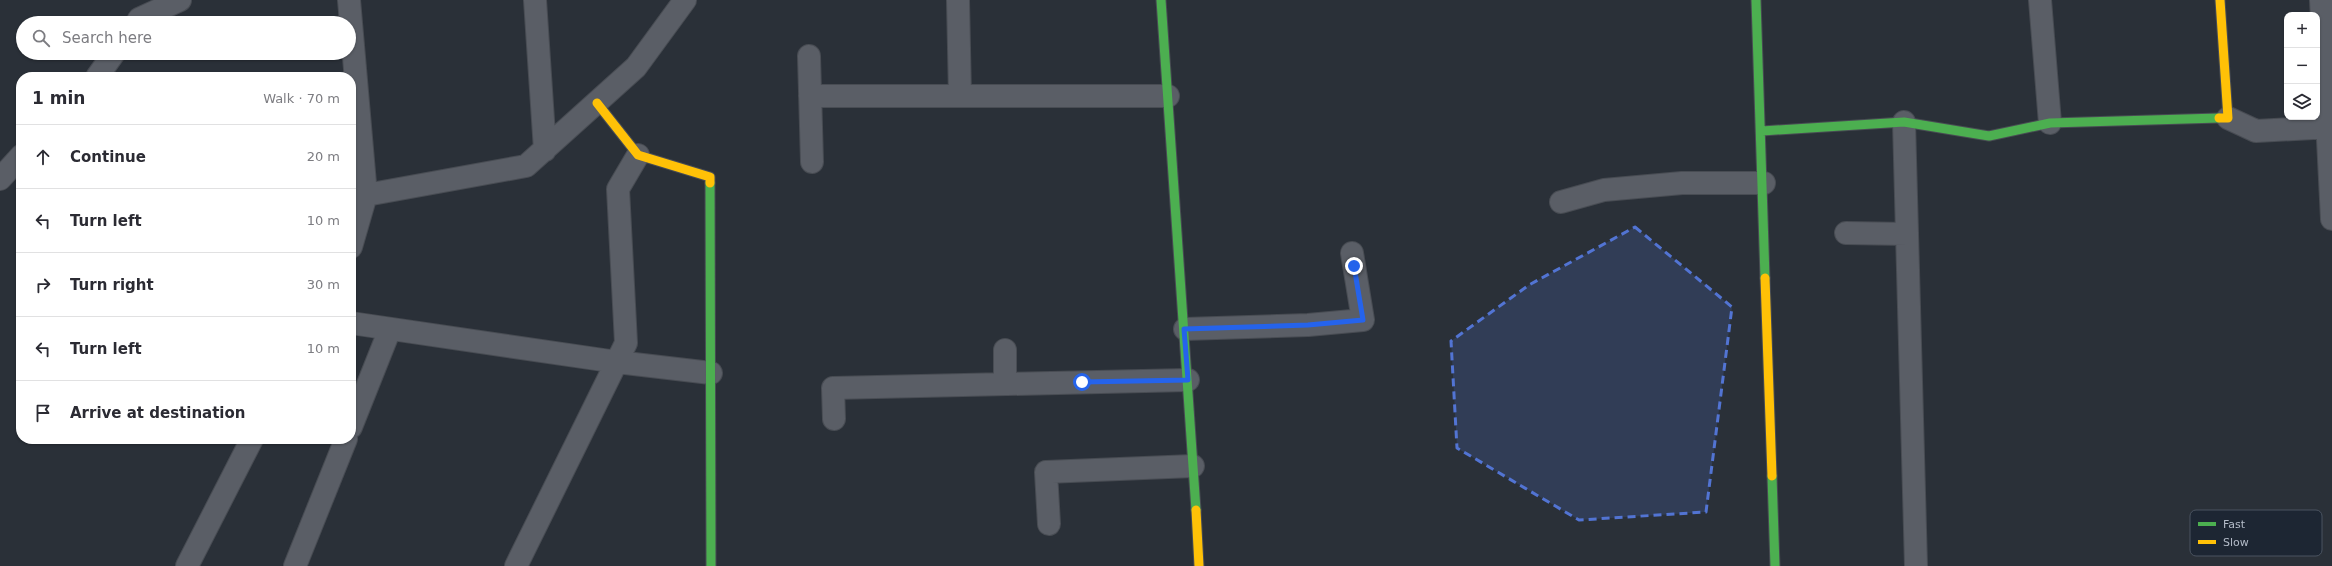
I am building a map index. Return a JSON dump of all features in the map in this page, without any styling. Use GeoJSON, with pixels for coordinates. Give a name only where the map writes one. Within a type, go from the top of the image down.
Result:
{"type":"FeatureCollection","features":[{"type":"Feature","properties":{"kind":"street"},"geometry":{"type":"LineString","coordinates":[[147,16],[180,0]]}},
{"type":"Feature","properties":{"kind":"street"},"geometry":{"type":"LineString","coordinates":[[349,0],[350,16]]}},
{"type":"Feature","properties":{"kind":"street"},"geometry":{"type":"LineString","coordinates":[[535,0],[545,150]]}},
{"type":"Feature","properties":{"kind":"street"},"geometry":{"type":"LineString","coordinates":[[366,195],[526,166],[597,104],[636,67],[684,0]]}},
{"type":"Feature","properties":{"kind":"street"},"geometry":{"type":"LineString","coordinates":[[958,0],[960,96]]}},
{"type":"Feature","properties":{"kind":"street"},"geometry":{"type":"LineString","coordinates":[[1161,0],[1188,380],[1198,566]]}},
{"type":"Feature","properties":{"kind":"street"},"geometry":{"type":"LineString","coordinates":[[1756,0],[1764,183],[1775,566]]}},
{"type":"Feature","properties":{"kind":"street"},"geometry":{"type":"LineString","coordinates":[[2040,0],[2050,123]]}},
{"type":"Feature","properties":{"kind":"street"},"geometry":{"type":"LineString","coordinates":[[2220,0],[2228,118]]}},
{"type":"Feature","properties":{"kind":"street"},"geometry":{"type":"LineString","coordinates":[[2321,0],[2330,127],[2332,219]]}},
{"type":"Feature","properties":{"kind":"street"},"geometry":{"type":"LineString","coordinates":[[809,56],[812,162]]}},
{"type":"Feature","properties":{"kind":"street"},"geometry":{"type":"LineString","coordinates":[[101,72],[109,60]]}},
{"type":"Feature","properties":{"kind":"street"},"geometry":{"type":"LineString","coordinates":[[354,60],[355,72]]}},
{"type":"Feature","properties":{"kind":"street"},"geometry":{"type":"LineString","coordinates":[[356,80],[366,195],[356,230]]}},
{"type":"Feature","properties":{"kind":"street"},"geometry":{"type":"LineString","coordinates":[[810,96],[1168,96]]}},
{"type":"Feature","properties":{"kind":"street"},"geometry":{"type":"LineString","coordinates":[[597,104],[638,155],[710,177],[711,566]]}},
{"type":"Feature","properties":{"kind":"street"},"geometry":{"type":"LineString","coordinates":[[1762,132],[1904,122],[1989,136],[2050,123],[2228,118],[2256,131],[2330,127]]}},
{"type":"Feature","properties":{"kind":"street"},"geometry":{"type":"LineString","coordinates":[[1904,122],[1916,566]]}},
{"type":"Feature","properties":{"kind":"street"},"geometry":{"type":"LineString","coordinates":[[516,566],[626,343],[618,189],[638,155]]}},
{"type":"Feature","properties":{"kind":"street"},"geometry":{"type":"LineString","coordinates":[[1561,202],[1604,190],[1682,183],[1764,183]]}},
{"type":"Feature","properties":{"kind":"street"},"geometry":{"type":"LineString","coordinates":[[1846,233],[1907,234]]}},
{"type":"Feature","properties":{"kind":"street"},"geometry":{"type":"LineString","coordinates":[[1184,329],[1308,325],[1363,320],[1352,253]]}},
{"type":"Feature","properties":{"kind":"street"},"geometry":{"type":"LineString","coordinates":[[356,324],[617,362],[711,373]]}},
{"type":"Feature","properties":{"kind":"street"},"geometry":{"type":"LineString","coordinates":[[356,414],[390,329]]}},
{"type":"Feature","properties":{"kind":"street"},"geometry":{"type":"LineString","coordinates":[[1005,350],[1006,384]]}},
{"type":"Feature","properties":{"kind":"street"},"geometry":{"type":"LineString","coordinates":[[834,419],[833,388],[1188,380]]}},
{"type":"Feature","properties":{"kind":"street"},"geometry":{"type":"LineString","coordinates":[[187,566],[249,444]]}},
{"type":"Feature","properties":{"kind":"street"},"geometry":{"type":"LineString","coordinates":[[295,566],[344,444]]}},
{"type":"Feature","properties":{"kind":"street"},"geometry":{"type":"LineString","coordinates":[[1049,524],[1046,472],[1193,466]]}},
{"type":"Feature","properties":{"kind":"highlighted area"},"geometry":{"type":"Polygon","coordinates":[[[1635,227],[1732,307],[1721,405],[1706,512],[1579,520],[1457,448],[1451,341],[1529,285],[1635,227]]]}},
{"type":"Feature","properties":{"kind":"traffic: fast"},"geometry":{"type":"LineString","coordinates":[[1161,0],[1196,510]]}},
{"type":"Feature","properties":{"kind":"traffic: fast"},"geometry":{"type":"LineString","coordinates":[[1756,0],[1765,278]]}},
{"type":"Feature","properties":{"kind":"traffic: fast"},"geometry":{"type":"LineString","coordinates":[[1762,131],[1904,122],[1989,136],[2050,123],[2219,118]]}},
{"type":"Feature","properties":{"kind":"traffic: fast"},"geometry":{"type":"LineString","coordinates":[[710,183],[711,566]]}},
{"type":"Feature","properties":{"kind":"traffic: fast"},"geometry":{"type":"LineString","coordinates":[[1772,476],[1775,566]]}},
{"type":"Feature","properties":{"kind":"traffic: slow"},"geometry":{"type":"LineString","coordinates":[[2219,118],[2228,118],[2220,0]]}},
{"type":"Feature","properties":{"kind":"traffic: slow"},"geometry":{"type":"LineString","coordinates":[[597,103],[638,155],[710,177],[710,183]]}},
{"type":"Feature","properties":{"kind":"traffic: slow"},"geometry":{"type":"LineString","coordinates":[[1765,278],[1772,476]]}},
{"type":"Feature","properties":{"kind":"traffic: slow"},"geometry":{"type":"LineString","coordinates":[[1196,510],[1199,566]]}},
{"type":"Feature","properties":{"kind":"route"},"geometry":{"type":"LineString","coordinates":[[1082,382],[1188,380],[1184,329],[1308,325],[1363,320],[1354,266]]}}]}
